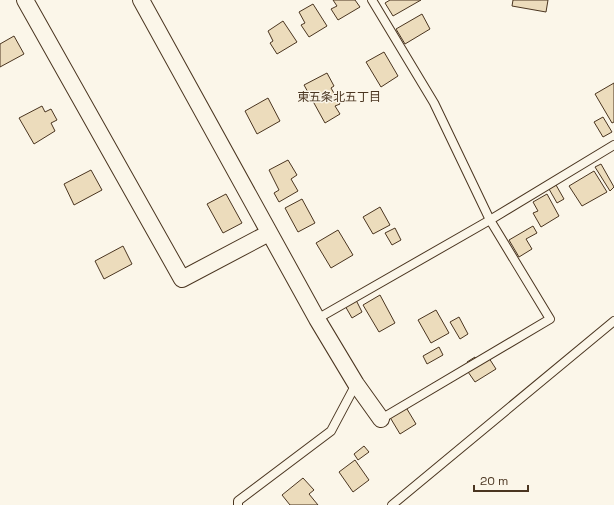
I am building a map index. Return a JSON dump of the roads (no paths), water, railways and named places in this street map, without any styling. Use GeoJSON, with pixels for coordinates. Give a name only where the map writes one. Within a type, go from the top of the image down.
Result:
{"type":"FeatureCollection","features":[{"type":"Feature","properties":{"kind":"street"},"geometry":{"type":"LineString","coordinates":[[25,0],[182,279],[270,233]]}},
{"type":"Feature","properties":{"kind":"street"},"geometry":{"type":"LineString","coordinates":[[141,0],[317,320],[356,384],[381,419]]}},
{"type":"Feature","properties":{"kind":"lane"},"geometry":{"type":"LineString","coordinates":[[372,0],[434,103],[490,220],[550,319],[381,419]]}},
{"type":"Feature","properties":{"kind":"lane"},"geometry":{"type":"LineString","coordinates":[[317,320],[490,220],[614,145]]}},
{"type":"Feature","properties":{"kind":"lane"},"geometry":{"type":"LineString","coordinates":[[392,505],[614,321]]}},
{"type":"Feature","properties":{"kind":"lane"},"geometry":{"type":"LineString","coordinates":[[238,505],[238,501],[331,431],[356,384]]}},
{"type":"Feature","properties":{"kind":"district","name":"東五条北五丁目"},"geometry":{"type":"Point","coordinates":[339,97]}}]}
